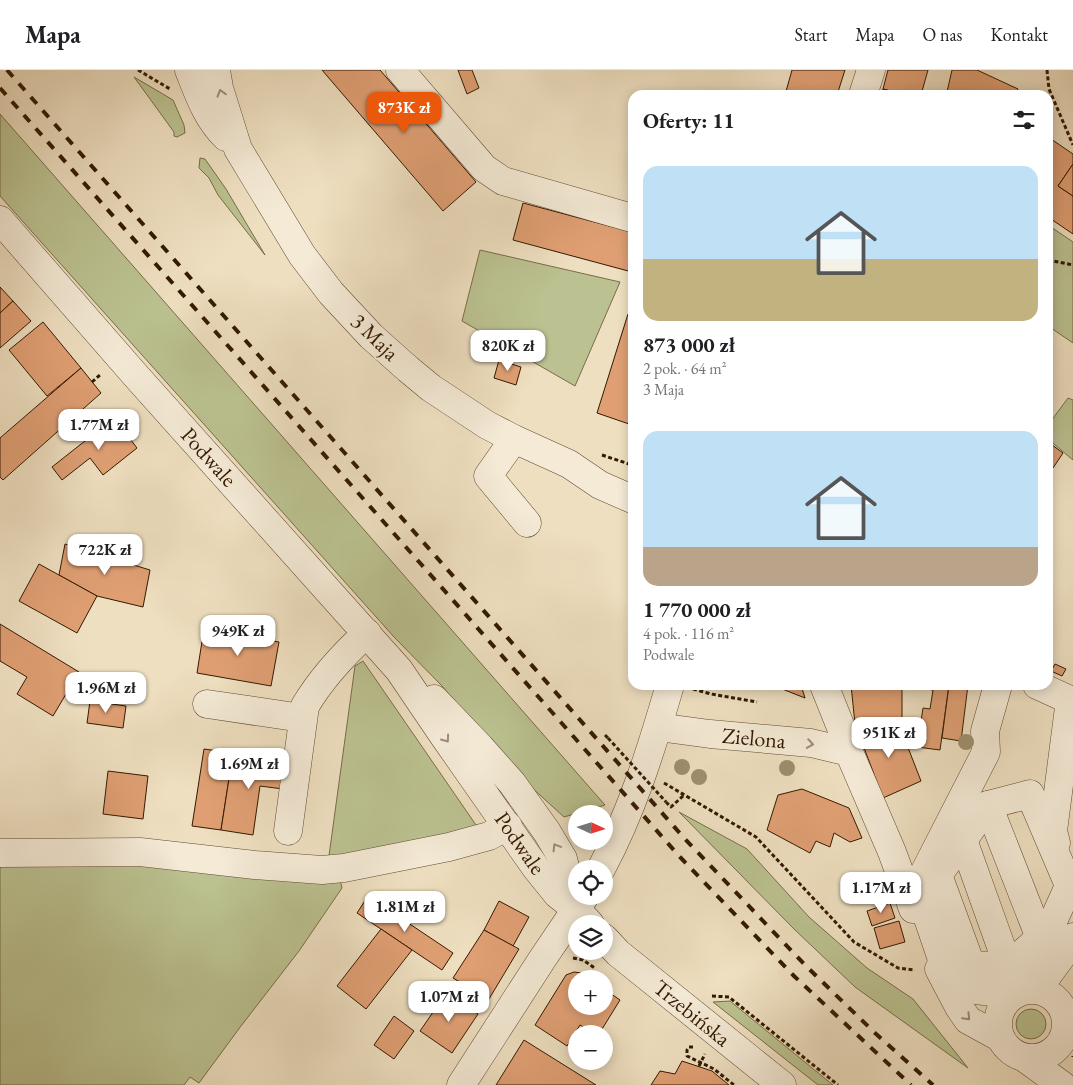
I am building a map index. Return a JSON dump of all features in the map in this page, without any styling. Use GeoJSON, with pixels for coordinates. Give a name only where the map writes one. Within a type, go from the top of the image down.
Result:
{"type":"FeatureCollection","features":[{"type":"Feature","properties":{"kind":"street","name":"3 Maja"},"geometry":{"type":"LineString","coordinates":[[189,70],[198,94],[215,126],[238,149]]}},
{"type":"Feature","properties":{"kind":"street","name":"3 Maja"},"geometry":{"type":"LineString","coordinates":[[216,70],[219,88],[238,149],[302,255],[332,293],[371,336],[439,394],[487,425],[569,464],[600,485],[628,497]]}},
{"type":"Feature","properties":{"kind":"street"},"geometry":{"type":"LineString","coordinates":[[400,70],[484,168],[493,175],[509,183],[628,217]]}},
{"type":"Feature","properties":{"kind":"street"},"geometry":{"type":"LineString","coordinates":[[865,90],[871,70]]}},
{"type":"Feature","properties":{"kind":"street","name":"Podwale"},"geometry":{"type":"LineString","coordinates":[[0,220],[137,377],[399,670],[442,735],[536,868],[557,894],[584,910]]}},
{"type":"Feature","properties":{"kind":"street"},"geometry":{"type":"LineString","coordinates":[[514,439],[488,476],[527,523]]}},
{"type":"Feature","properties":{"kind":"street","name":"3 Maja"},"geometry":{"type":"LineString","coordinates":[[569,464],[608,470],[628,477]]}},
{"type":"Feature","properties":{"kind":"street"},"geometry":{"type":"LineString","coordinates":[[288,831],[304,706],[315,689],[367,633]]}},
{"type":"Feature","properties":{"kind":"street","name":"Podwale"},"geometry":{"type":"LineString","coordinates":[[399,670],[437,702],[512,783],[547,832],[563,859],[584,910]]}},
{"type":"Feature","properties":{"kind":"street"},"geometry":{"type":"LineString","coordinates":[[606,860],[618,836],[658,727],[678,690]]}},
{"type":"Feature","properties":{"kind":"street"},"geometry":{"type":"LineString","coordinates":[[826,690],[892,852],[924,942],[968,1020],[999,1037]]}},
{"type":"Feature","properties":{"kind":"street"},"geometry":{"type":"LineString","coordinates":[[997,690],[985,731],[986,752],[920,881],[916,883],[948,977],[975,990],[997,993],[1014,988],[1070,943]]}},
{"type":"Feature","properties":{"kind":"street"},"geometry":{"type":"LineString","coordinates":[[1048,690],[1070,700],[1053,831],[1057,846],[1073,852]]}},
{"type":"Feature","properties":{"kind":"street"},"geometry":{"type":"LineString","coordinates":[[207,704],[302,718]]}},
{"type":"Feature","properties":{"kind":"street","name":"Zielona"},"geometry":{"type":"LineString","coordinates":[[658,727],[710,734],[811,743],[850,752]]}},
{"type":"Feature","properties":{"kind":"street"},"geometry":{"type":"LineString","coordinates":[[1014,988],[971,965],[938,875],[988,805],[1030,794],[1071,882],[1045,939],[999,1013],[997,1025],[999,1037],[1006,1047],[1015,1055],[1026,1059],[1062,1085]]}},
{"type":"Feature","properties":{"kind":"street"},"geometry":{"type":"LineString","coordinates":[[988,805],[1040,938]]}},
{"type":"Feature","properties":{"kind":"street"},"geometry":{"type":"LineString","coordinates":[[0,853],[140,852],[255,865],[322,870],[344,868],[449,847],[489,836],[508,826]]}},
{"type":"Feature","properties":{"kind":"street"},"geometry":{"type":"LineString","coordinates":[[1014,988],[1071,882]]}},
{"type":"Feature","properties":{"kind":"street"},"geometry":{"type":"LineString","coordinates":[[461,1085],[584,910]]}},
{"type":"Feature","properties":{"kind":"street"},"geometry":{"type":"LineString","coordinates":[[1070,943],[1063,1009],[1069,1052],[1062,1066],[1070,1085]]}},
{"type":"Feature","properties":{"kind":"street","name":"Trzebińska"},"geometry":{"type":"LineString","coordinates":[[613,948],[782,1085]]}},
{"type":"Feature","properties":{"kind":"street"},"geometry":{"type":"LineString","coordinates":[[947,985],[1014,988],[1048,994],[1056,999],[1063,1009]]}},
{"type":"Feature","properties":{"kind":"street"},"geometry":{"type":"LineString","coordinates":[[1026,1059],[1069,1052]]}},
{"type":"Feature","properties":{"kind":"path"},"geometry":{"type":"LineString","coordinates":[[1048,70],[1049,90]]}},
{"type":"Feature","properties":{"kind":"path"},"geometry":{"type":"LineString","coordinates":[[1053,98],[1073,145]]}},
{"type":"Feature","properties":{"kind":"path"},"geometry":{"type":"LineString","coordinates":[[1053,261],[1073,265]]}},
{"type":"Feature","properties":{"kind":"path"},"geometry":{"type":"LineString","coordinates":[[696,690],[757,702]]}},
{"type":"Feature","properties":{"kind":"path"},"geometry":{"type":"LineString","coordinates":[[605,735],[671,807],[684,795]]}},
{"type":"Feature","properties":{"kind":"path"},"geometry":{"type":"LineString","coordinates":[[658,780],[756,837],[854,942],[898,968],[923,971]]}},
{"type":"Feature","properties":{"kind":"path"},"geometry":{"type":"LineString","coordinates":[[583,960],[597,970]]}},
{"type":"Feature","properties":{"kind":"path"},"geometry":{"type":"LineString","coordinates":[[707,995],[729,997],[838,1085]]}},
{"type":"Feature","properties":{"kind":"path"},"geometry":{"type":"LineString","coordinates":[[700,1065],[707,1049],[697,1050],[689,1047],[687,1056],[700,1065],[714,1069],[734,1085]]}},
{"type":"Feature","properties":{"kind":"green space"},"geometry":{"type":"Polygon","coordinates":[[[134,77],[173,100],[184,125],[185,133],[177,137],[174,136],[174,132],[134,77]]]}},
{"type":"Feature","properties":{"kind":"green space"},"geometry":{"type":"Polygon","coordinates":[[[0,114],[605,805],[568,805],[568,816],[564,817],[518,775],[442,686],[394,637],[0,196],[0,114]]]}},
{"type":"Feature","properties":{"kind":"green space"},"geometry":{"type":"Polygon","coordinates":[[[200,158],[205,159],[226,189],[265,255],[218,195],[209,178],[199,168],[200,158]]]}},
{"type":"Feature","properties":{"kind":"green space"},"geometry":{"type":"Polygon","coordinates":[[[1053,228],[1073,242],[1073,343],[1053,329],[1053,228]]]}},
{"type":"Feature","properties":{"kind":"green space"},"geometry":{"type":"Polygon","coordinates":[[[480,250],[620,282],[575,386],[462,321],[480,250]]]}},
{"type":"Feature","properties":{"kind":"green space"},"geometry":{"type":"Polygon","coordinates":[[[1068,398],[1073,400],[1073,460],[1053,443],[1053,418],[1068,398]]]}},
{"type":"Feature","properties":{"kind":"green space"},"geometry":{"type":"Polygon","coordinates":[[[363,661],[476,825],[444,841],[328,863],[355,666],[363,661]]]}},
{"type":"Feature","properties":{"kind":"green space"},"geometry":{"type":"Polygon","coordinates":[[[679,812],[747,849],[809,917],[867,968],[913,999],[968,1068],[855,987],[794,929],[679,812]]]}},
{"type":"Feature","properties":{"kind":"green space"},"geometry":{"type":"Polygon","coordinates":[[[0,856],[339,875],[342,888],[299,951],[199,1083],[190,1077],[184,1085],[0,1085],[0,856]]]}},
{"type":"Feature","properties":{"kind":"green space"},"geometry":{"type":"Polygon","coordinates":[[[730,1001],[833,1085],[818,1085],[713,1002],[730,1001]]]}},
{"type":"Feature","properties":{"kind":"green space"},"geometry":{"type":"Polygon","coordinates":[[[1031,1009],[1042,1013],[1046,1024],[1042,1035],[1031,1039],[1020,1035],[1016,1024],[1020,1013],[1031,1009]]]}},
{"type":"Feature","properties":{"kind":"building"},"geometry":{"type":"Polygon","coordinates":[[[322,70],[380,70],[476,182],[443,211],[322,70]]]}},
{"type":"Feature","properties":{"kind":"building"},"geometry":{"type":"Polygon","coordinates":[[[458,70],[472,70],[479,88],[467,94],[458,70]]]}},
{"type":"Feature","properties":{"kind":"building"},"geometry":{"type":"Polygon","coordinates":[[[792,70],[845,70],[839,90],[786,90],[792,70]]]}},
{"type":"Feature","properties":{"kind":"building"},"geometry":{"type":"Polygon","coordinates":[[[888,70],[928,70],[922,90],[883,89],[888,70]]]}},
{"type":"Feature","properties":{"kind":"building"},"geometry":{"type":"Polygon","coordinates":[[[952,70],[977,70],[1018,89],[1018,90],[947,90],[952,70]]]}},
{"type":"Feature","properties":{"kind":"building"},"geometry":{"type":"Polygon","coordinates":[[[1053,140],[1073,154],[1073,164],[1058,186],[1073,196],[1073,234],[1053,220],[1053,140]]]}},
{"type":"Feature","properties":{"kind":"building"},"geometry":{"type":"Polygon","coordinates":[[[1073,164],[1073,196],[1058,186],[1073,164]]]}},
{"type":"Feature","properties":{"kind":"building"},"geometry":{"type":"Polygon","coordinates":[[[523,203],[628,231],[628,271],[513,240],[523,203]]]}},
{"type":"Feature","properties":{"kind":"building"},"geometry":{"type":"Polygon","coordinates":[[[0,287],[13,301],[0,313],[0,287]]]}},
{"type":"Feature","properties":{"kind":"building"},"geometry":{"type":"Polygon","coordinates":[[[13,301],[31,321],[0,348],[0,313],[13,301]]]}},
{"type":"Feature","properties":{"kind":"building"},"geometry":{"type":"Polygon","coordinates":[[[628,314],[628,424],[597,413],[628,314]]]}},
{"type":"Feature","properties":{"kind":"building"},"geometry":{"type":"Polygon","coordinates":[[[43,322],[81,368],[47,396],[9,350],[43,322]]]}},
{"type":"Feature","properties":{"kind":"building"},"geometry":{"type":"Polygon","coordinates":[[[499,360],[521,367],[516,385],[494,378],[499,360]]]}},
{"type":"Feature","properties":{"kind":"building"},"geometry":{"type":"Polygon","coordinates":[[[81,368],[101,393],[3,480],[0,477],[0,438],[81,368]]]}},
{"type":"Feature","properties":{"kind":"building"},"geometry":{"type":"Polygon","coordinates":[[[114,418],[137,448],[103,475],[90,458],[62,480],[52,467],[114,418]]]}},
{"type":"Feature","properties":{"kind":"building"},"geometry":{"type":"Polygon","coordinates":[[[1053,446],[1063,453],[1053,468],[1053,446]]]}},
{"type":"Feature","properties":{"kind":"building"},"geometry":{"type":"Polygon","coordinates":[[[65,544],[150,570],[143,607],[97,596],[59,575],[65,544]]]}},
{"type":"Feature","properties":{"kind":"building"},"geometry":{"type":"Polygon","coordinates":[[[39,564],[97,596],[77,633],[19,601],[39,564]]]}},
{"type":"Feature","properties":{"kind":"building"},"geometry":{"type":"Polygon","coordinates":[[[0,624],[79,672],[53,716],[17,694],[27,677],[0,661],[0,624]]]}},
{"type":"Feature","properties":{"kind":"building"},"geometry":{"type":"Polygon","coordinates":[[[204,629],[279,642],[271,686],[197,673],[204,629]]]}},
{"type":"Feature","properties":{"kind":"building"},"geometry":{"type":"Polygon","coordinates":[[[1055,664],[1066,669],[1062,676],[1053,672],[1055,664]]]}},
{"type":"Feature","properties":{"kind":"building"},"geometry":{"type":"Polygon","coordinates":[[[785,690],[803,690],[805,698],[785,690]]]}},
{"type":"Feature","properties":{"kind":"building"},"geometry":{"type":"Polygon","coordinates":[[[852,690],[902,690],[902,732],[855,724],[852,690]]]}},
{"type":"Feature","properties":{"kind":"building"},"geometry":{"type":"Polygon","coordinates":[[[933,690],[948,690],[940,750],[917,747],[923,708],[930,709],[933,690]]]}},
{"type":"Feature","properties":{"kind":"building"},"geometry":{"type":"Polygon","coordinates":[[[948,690],[967,690],[961,741],[942,738],[948,690]]]}},
{"type":"Feature","properties":{"kind":"building"},"geometry":{"type":"Polygon","coordinates":[[[90,701],[126,706],[123,728],[87,723],[90,701]]]}},
{"type":"Feature","properties":{"kind":"building"},"geometry":{"type":"Polygon","coordinates":[[[855,724],[902,732],[921,781],[883,798],[855,724]]]}},
{"type":"Feature","properties":{"kind":"building"},"geometry":{"type":"Polygon","coordinates":[[[204,749],[233,753],[221,830],[192,826],[204,749]]]}},
{"type":"Feature","properties":{"kind":"building"},"geometry":{"type":"Polygon","coordinates":[[[233,753],[286,761],[283,789],[260,786],[253,835],[221,830],[233,753]]]}},
{"type":"Feature","properties":{"kind":"building"},"geometry":{"type":"Polygon","coordinates":[[[108,771],[148,776],[143,819],[103,814],[108,771]]]}},
{"type":"Feature","properties":{"kind":"building"},"geometry":{"type":"Polygon","coordinates":[[[802,789],[849,808],[862,838],[850,842],[834,833],[830,847],[816,841],[810,853],[767,830],[778,795],[802,789]]]}},
{"type":"Feature","properties":{"kind":"building"},"geometry":{"type":"Polygon","coordinates":[[[368,896],[453,953],[442,970],[357,913],[368,896]]]}},
{"type":"Feature","properties":{"kind":"building"},"geometry":{"type":"Polygon","coordinates":[[[499,901],[529,917],[513,946],[484,930],[499,901]]]}},
{"type":"Feature","properties":{"kind":"building"},"geometry":{"type":"Polygon","coordinates":[[[890,903],[895,918],[872,926],[867,911],[890,903]]]}},
{"type":"Feature","properties":{"kind":"building"},"geometry":{"type":"Polygon","coordinates":[[[899,921],[905,942],[880,949],[874,928],[899,921]]]}},
{"type":"Feature","properties":{"kind":"building"},"geometry":{"type":"Polygon","coordinates":[[[381,929],[412,950],[366,1009],[337,986],[381,929]]]}},
{"type":"Feature","properties":{"kind":"building"},"geometry":{"type":"Polygon","coordinates":[[[484,930],[519,949],[489,999],[453,978],[484,930]]]}},
{"type":"Feature","properties":{"kind":"building"},"geometry":{"type":"Polygon","coordinates":[[[568,974],[568,1015],[611,1015],[605,1025],[568,1025],[567,1046],[535,1025],[568,974]]]}},
{"type":"Feature","properties":{"kind":"building"},"geometry":{"type":"Polygon","coordinates":[[[447,992],[478,1014],[452,1053],[420,1031],[447,992]]]}},
{"type":"Feature","properties":{"kind":"building"},"geometry":{"type":"Polygon","coordinates":[[[613,995],[620,1000],[613,1011],[613,995]]]}},
{"type":"Feature","properties":{"kind":"building"},"geometry":{"type":"Polygon","coordinates":[[[394,1016],[414,1031],[394,1059],[374,1045],[394,1016]]]}},
{"type":"Feature","properties":{"kind":"building"},"geometry":{"type":"Polygon","coordinates":[[[524,1040],[568,1068],[568,1070],[572,1070],[596,1085],[496,1085],[524,1040]]]}},
{"type":"Feature","properties":{"kind":"building"},"geometry":{"type":"Polygon","coordinates":[[[682,1061],[712,1071],[729,1085],[651,1085],[660,1071],[675,1074],[682,1061]]]}},
{"type":"Feature","properties":{"kind":"railway"},"geometry":{"type":"LineString","coordinates":[[7,70],[685,839],[806,966],[875,1033],[933,1085]]}},
{"type":"Feature","properties":{"kind":"railway"},"geometry":{"type":"LineString","coordinates":[[0,88],[680,857],[794,976],[911,1085]]}}]}
